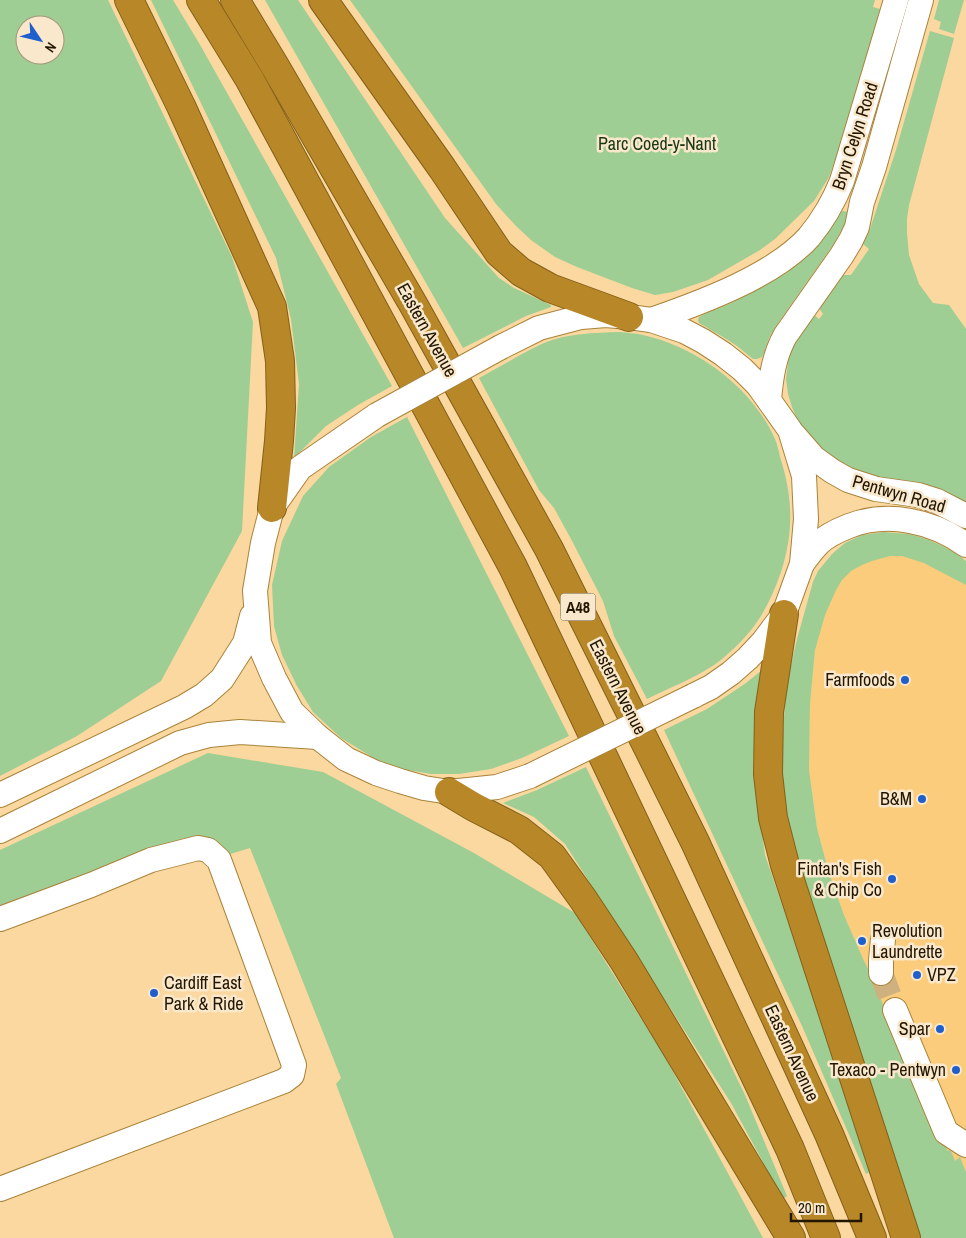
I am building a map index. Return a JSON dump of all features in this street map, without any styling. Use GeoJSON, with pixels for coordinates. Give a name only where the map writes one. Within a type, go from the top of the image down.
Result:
{"type":"FeatureCollection","features":[{"type":"Feature","properties":{"kind":"highway"},"geometry":{"type":"LineString","coordinates":[[129,0],[181,106],[272,307],[280,361],[281,408],[272,508]]}},
{"type":"Feature","properties":{"kind":"highway","name":"Eastern Avenue"},"geometry":{"type":"LineString","coordinates":[[202,0],[254,89],[513,567],[790,1149],[826,1238]]}},
{"type":"Feature","properties":{"kind":"highway","name":"Eastern Avenue"},"geometry":{"type":"LineString","coordinates":[[235,0],[413,304],[549,549],[695,842],[830,1134],[872,1238]]}},
{"type":"Feature","properties":{"kind":"highway"},"geometry":{"type":"LineString","coordinates":[[323,0],[442,168],[499,253],[521,272],[550,288],[640,318]]}},
{"type":"Feature","properties":{"kind":"highway"},"geometry":{"type":"LineString","coordinates":[[784,614],[769,712],[768,774],[773,818],[785,865],[906,1238]]}},
{"type":"Feature","properties":{"kind":"highway"},"geometry":{"type":"LineString","coordinates":[[449,792],[519,830],[552,856],[624,961],[791,1238]]}},
{"type":"Feature","properties":{"kind":"street","name":"Bryn Celyn Road"},"geometry":{"type":"LineString","coordinates":[[640,318],[683,309],[759,274],[772,267],[808,237],[829,208],[842,181],[896,0]]}},
{"type":"Feature","properties":{"kind":"street","name":"Bryn Celyn Road"},"geometry":{"type":"LineString","coordinates":[[769,400],[773,365],[780,346],[790,328],[842,255],[856,227],[921,0]]}},
{"type":"Feature","properties":{"kind":"street"},"geometry":{"type":"LineString","coordinates":[[606,315],[640,318],[684,331],[723,354],[758,385],[790,430],[804,476],[806,519],[802,564],[784,614],[748,658],[711,687],[530,776],[496,787],[449,792],[424,788],[376,773],[346,759],[318,737],[292,712],[258,643],[256,591],[263,543],[272,508],[300,468],[377,415],[525,334],[539,328],[581,318],[606,315]]}},
{"type":"Feature","properties":{"kind":"street","name":"Pentwyn Road"},"geometry":{"type":"LineString","coordinates":[[790,430],[814,458],[848,480],[876,489],[937,501],[966,516]]}},
{"type":"Feature","properties":{"kind":"street","name":"Pentwyn Road"},"geometry":{"type":"LineString","coordinates":[[802,564],[820,542],[839,530],[861,521],[885,518],[911,520],[938,528],[966,545]]}},
{"type":"Feature","properties":{"kind":"street"},"geometry":{"type":"LineString","coordinates":[[0,796],[184,707],[204,694],[222,679],[245,643],[256,600]]}},
{"type":"Feature","properties":{"kind":"street"},"geometry":{"type":"LineString","coordinates":[[0,831],[180,743],[190,740],[209,735],[240,732],[318,737]]}},
{"type":"Feature","properties":{"kind":"street"},"geometry":{"type":"LineString","coordinates":[[0,919],[151,860],[198,848],[208,850],[219,860],[294,1065],[292,1075],[284,1081],[0,1189]]}},
{"type":"Feature","properties":{"kind":"street"},"geometry":{"type":"LineString","coordinates":[[881,973],[883,939]]}},
{"type":"Feature","properties":{"kind":"street"},"geometry":{"type":"LineString","coordinates":[[894,1010],[946,1132],[966,1145]]}},
{"type":"Feature","properties":{"kind":"shaded area"},"geometry":{"type":"Polygon","coordinates":[[[863,545],[966,572],[966,1172],[960,1157],[955,1162],[951,1151],[947,1150],[886,1013],[872,976],[844,915],[829,873],[817,828],[809,770],[810,704],[815,650],[811,614],[863,545]]]}},
{"type":"Feature","properties":{"kind":"green space"},"geometry":{"type":"Polygon","coordinates":[[[0,0],[108,0],[232,257],[253,322],[242,531],[161,681],[77,736],[0,776],[0,0]]]}},
{"type":"Feature","properties":{"kind":"green space"},"geometry":{"type":"Polygon","coordinates":[[[151,0],[173,0],[392,386],[326,426],[294,458],[299,384],[291,319],[276,258],[151,0]]]}},
{"type":"Feature","properties":{"kind":"green space"},"geometry":{"type":"Polygon","coordinates":[[[265,0],[298,0],[445,218],[499,278],[514,288],[551,305],[551,307],[526,316],[463,348],[265,0]]]}},
{"type":"Feature","properties":{"kind":"green space","name":"Parc Coed-y-Nant"},"geometry":{"type":"Polygon","coordinates":[[[350,0],[875,0],[873,7],[880,9],[846,130],[829,177],[814,201],[775,239],[760,250],[708,280],[673,292],[655,295],[632,288],[555,257],[531,240],[515,225],[496,204],[350,0]]]}},
{"type":"Feature","properties":{"kind":"green space"},"geometry":{"type":"Polygon","coordinates":[[[939,0],[964,0],[954,34],[939,29],[941,22],[934,19],[939,0]]]}},
{"type":"Feature","properties":{"kind":"green space"},"geometry":{"type":"Polygon","coordinates":[[[930,31],[954,38],[909,205],[907,233],[909,255],[919,284],[933,303],[949,305],[966,329],[966,505],[858,476],[816,448],[799,424],[788,394],[786,379],[789,356],[793,345],[814,315],[819,319],[823,314],[819,308],[841,275],[851,275],[869,249],[863,244],[869,232],[896,150],[930,31]]]}},
{"type":"Feature","properties":{"kind":"green space"},"geometry":{"type":"Polygon","coordinates":[[[842,211],[849,212],[846,222],[833,245],[776,326],[762,357],[753,359],[737,346],[699,323],[699,317],[765,285],[794,266],[820,242],[842,211]]]}},
{"type":"Feature","properties":{"kind":"green space"},"geometry":{"type":"Polygon","coordinates":[[[620,332],[643,335],[683,349],[721,372],[737,386],[765,420],[775,439],[789,500],[790,529],[785,557],[774,589],[757,622],[738,644],[714,665],[647,699],[614,636],[603,601],[571,539],[554,508],[539,490],[479,378],[544,343],[562,337],[620,332]]]}},
{"type":"Feature","properties":{"kind":"green space"},"geometry":{"type":"Polygon","coordinates":[[[407,417],[569,736],[522,758],[491,769],[459,774],[431,774],[396,768],[372,757],[341,738],[313,712],[297,686],[282,655],[274,626],[272,585],[282,541],[303,496],[329,467],[371,437],[407,417]]]}},
{"type":"Feature","properties":{"kind":"green space"},"geometry":{"type":"Polygon","coordinates":[[[884,532],[908,534],[923,538],[953,552],[966,561],[966,585],[924,563],[902,556],[890,556],[862,565],[851,571],[842,580],[825,615],[815,650],[810,704],[809,770],[817,828],[829,873],[844,915],[947,1150],[951,1151],[955,1161],[960,1157],[966,1172],[966,1238],[919,1238],[865,1073],[835,972],[801,885],[784,810],[782,748],[786,687],[813,582],[818,571],[832,554],[845,543],[862,535],[884,532]]]}},
{"type":"Feature","properties":{"kind":"green space"},"geometry":{"type":"Polygon","coordinates":[[[766,667],[757,709],[753,768],[765,855],[873,1170],[866,1174],[802,1026],[664,730],[707,709],[766,667]]]}},
{"type":"Feature","properties":{"kind":"green space"},"geometry":{"type":"Polygon","coordinates":[[[208,753],[323,772],[474,853],[575,913],[665,1057],[763,1238],[394,1238],[336,1084],[341,1078],[250,848],[227,855],[203,839],[184,838],[0,908],[0,850],[208,753]]]}},
{"type":"Feature","properties":{"kind":"green space"},"geometry":{"type":"Polygon","coordinates":[[[586,767],[745,1095],[787,1196],[783,1199],[731,1103],[565,844],[534,817],[503,803],[537,790],[586,767]]]}},
{"type":"Feature","properties":{"kind":"tunnel"},"geometry":{"type":"LineString","coordinates":[[881,973],[895,1010]]}},
{"type":"Feature","properties":{"kind":"place","name":"Farmfoods"},"geometry":{"type":"Point","coordinates":[905,680]}},
{"type":"Feature","properties":{"kind":"place","name":"B&M"},"geometry":{"type":"Point","coordinates":[922,799]}},
{"type":"Feature","properties":{"kind":"place","name":"Fintan's Fish & Chip Co"},"geometry":{"type":"Point","coordinates":[892,879]}},
{"type":"Feature","properties":{"kind":"place","name":"Revolution Laundrette"},"geometry":{"type":"Point","coordinates":[862,941]}},
{"type":"Feature","properties":{"kind":"place","name":"VPZ"},"geometry":{"type":"Point","coordinates":[917,975]}},
{"type":"Feature","properties":{"kind":"place","name":"Cardiff East Park & Ride"},"geometry":{"type":"Point","coordinates":[154,993]}},
{"type":"Feature","properties":{"kind":"place","name":"Spar"},"geometry":{"type":"Point","coordinates":[940,1029]}},
{"type":"Feature","properties":{"kind":"place","name":"Texaco - Pentwyn"},"geometry":{"type":"Point","coordinates":[956,1070]}}]}
